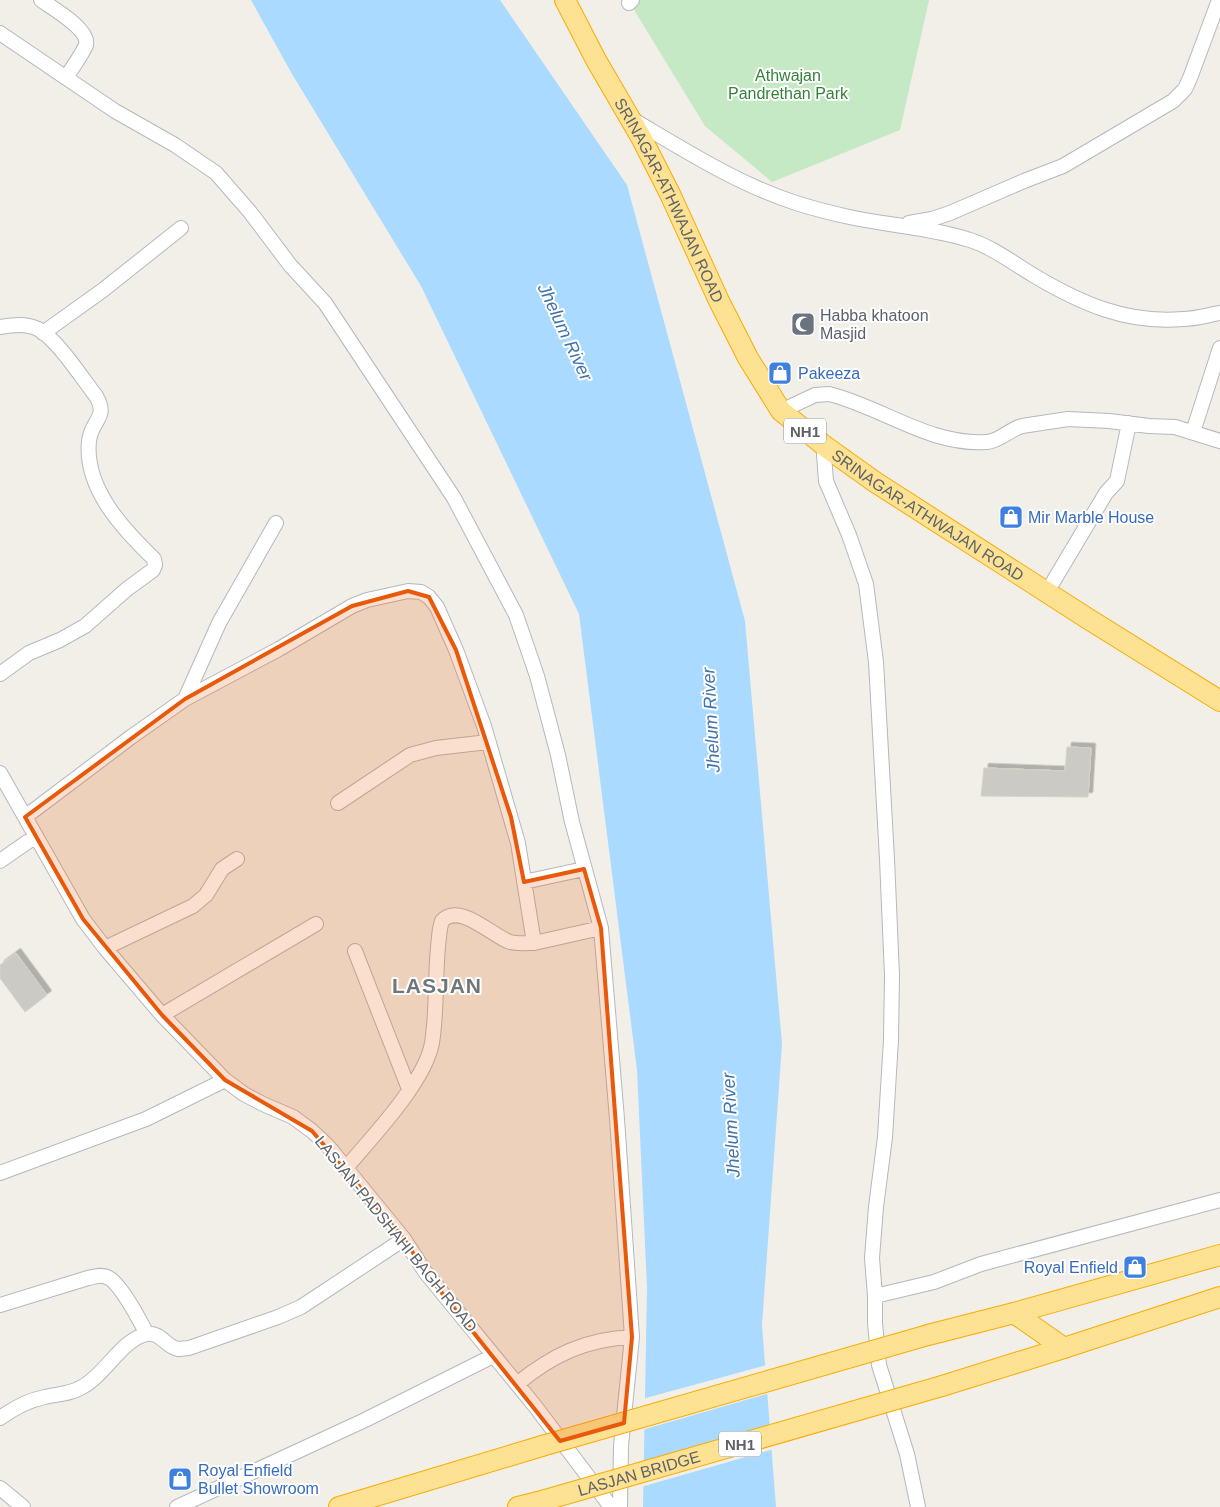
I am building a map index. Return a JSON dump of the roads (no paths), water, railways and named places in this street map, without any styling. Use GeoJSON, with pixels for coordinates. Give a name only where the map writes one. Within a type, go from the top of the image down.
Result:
{"type":"FeatureCollection","features":[{"type":"Feature","properties":{"kind":"highway","name":"SRINAGAR-ATHWAJAN ROAD"},"geometry":{"type":"LineString","coordinates":[[565,0],[670,194],[719,301],[748,358],[781,412],[875,482],[1220,701]]}},
{"type":"Feature","properties":{"kind":"highway"},"geometry":{"type":"LineString","coordinates":[[339,1507],[542,1446],[1220,1255]]}},
{"type":"Feature","properties":{"kind":"highway","name":"NH1"},"geometry":{"type":"LineString","coordinates":[[1064,1348],[1220,1297]]}},
{"type":"Feature","properties":{"kind":"highway"},"geometry":{"type":"LineString","coordinates":[[1014,1314],[1064,1348]]}},
{"type":"Feature","properties":{"kind":"highway","name":"LASJAN BRIDGE"},"geometry":{"type":"LineString","coordinates":[[518,1507],[942,1386],[1064,1348]]}},
{"type":"Feature","properties":{"kind":"street"},"geometry":{"type":"LineString","coordinates":[[41,0],[72,21],[86,38],[86,45],[66,78]]}},
{"type":"Feature","properties":{"kind":"street"},"geometry":{"type":"LineString","coordinates":[[896,224],[932,219],[950,213],[1062,166],[1173,100],[1185,89],[1219,0]]}},
{"type":"Feature","properties":{"kind":"street"},"geometry":{"type":"LineString","coordinates":[[0,33],[115,111],[175,144],[216,173],[250,212],[290,265],[325,303],[454,498],[516,615],[537,676],[558,755],[584,870],[601,928],[632,1338],[621,1446],[620,1507]]}},
{"type":"Feature","properties":{"kind":"street"},"geometry":{"type":"LineString","coordinates":[[630,118],[716,167],[795,202],[854,218],[896,224],[972,240],[1068,295],[1096,308],[1118,315],[1182,320],[1220,313]]}},
{"type":"Feature","properties":{"kind":"street"},"geometry":{"type":"LineString","coordinates":[[43,333],[102,290],[181,228]]}},
{"type":"Feature","properties":{"kind":"street"},"geometry":{"type":"LineString","coordinates":[[0,327],[25,325],[43,333],[53,341],[101,404],[101,415],[94,425],[89,440],[90,463],[94,478],[102,498],[109,509],[135,540],[154,558],[155,565],[153,570],[126,589],[86,626],[30,653],[0,674]]}},
{"type":"Feature","properties":{"kind":"street"},"geometry":{"type":"LineString","coordinates":[[1193,432],[1220,348]]}},
{"type":"Feature","properties":{"kind":"street"},"geometry":{"type":"LineString","coordinates":[[781,412],[815,395],[829,394],[939,436],[980,442],[997,439],[1015,428],[1040,422],[1068,419],[1175,428],[1220,441]]}},
{"type":"Feature","properties":{"kind":"street"},"geometry":{"type":"LineString","coordinates":[[1047,592],[1106,494],[1117,480],[1130,423]]}},
{"type":"Feature","properties":{"kind":"street"},"geometry":{"type":"LineString","coordinates":[[826,447],[824,455],[826,480],[849,534],[866,584],[876,662],[892,974],[885,1137],[872,1258],[875,1323],[880,1365],[907,1454],[918,1507]]}},
{"type":"Feature","properties":{"kind":"street"},"geometry":{"type":"LineString","coordinates":[[185,699],[219,623],[276,523]]}},
{"type":"Feature","properties":{"kind":"street"},"geometry":{"type":"LineString","coordinates":[[25,817],[185,699],[279,649],[352,606],[368,600],[408,591],[421,592],[429,597],[437,607],[456,650],[488,742],[516,834],[534,943]]}},
{"type":"Feature","properties":{"kind":"street"},"geometry":{"type":"LineString","coordinates":[[338,803],[410,755],[436,748],[488,742]]}},
{"type":"Feature","properties":{"kind":"street","name":"LASJAN-PADSHAHI BAGH ROAD"},"geometry":{"type":"LineString","coordinates":[[0,773],[84,919],[106,948],[162,1015],[226,1080],[244,1094],[293,1117],[312,1131],[346,1168],[404,1239],[426,1273],[517,1384],[611,1507]]}},
{"type":"Feature","properties":{"kind":"street"},"geometry":{"type":"LineString","coordinates":[[0,861],[36,836]]}},
{"type":"Feature","properties":{"kind":"street"},"geometry":{"type":"LineString","coordinates":[[106,948],[194,906],[206,895],[222,870],[237,859]]}},
{"type":"Feature","properties":{"kind":"street"},"geometry":{"type":"LineString","coordinates":[[524,882],[584,870]]}},
{"type":"Feature","properties":{"kind":"street"},"geometry":{"type":"LineString","coordinates":[[346,1168],[391,1115],[425,1064],[432,1044],[436,963],[442,921],[450,916],[462,916],[473,920],[499,937],[512,942],[534,943],[601,928]]}},
{"type":"Feature","properties":{"kind":"street"},"geometry":{"type":"LineString","coordinates":[[162,1015],[316,924]]}},
{"type":"Feature","properties":{"kind":"street"},"geometry":{"type":"LineString","coordinates":[[355,951],[409,1089]]}},
{"type":"Feature","properties":{"kind":"street"},"geometry":{"type":"LineString","coordinates":[[0,1173],[146,1119],[226,1080]]}},
{"type":"Feature","properties":{"kind":"street"},"geometry":{"type":"LineString","coordinates":[[875,1296],[934,1282],[981,1264],[1220,1200]]}},
{"type":"Feature","properties":{"kind":"street"},"geometry":{"type":"LineString","coordinates":[[0,1418],[31,1400],[69,1393],[82,1388],[98,1376],[136,1338],[147,1334],[157,1335],[172,1347],[178,1349],[189,1348],[278,1318],[300,1307],[404,1239]]}},
{"type":"Feature","properties":{"kind":"street"},"geometry":{"type":"LineString","coordinates":[[0,1305],[88,1278],[107,1276],[122,1292],[147,1334]]}},
{"type":"Feature","properties":{"kind":"street"},"geometry":{"type":"LineString","coordinates":[[517,1384],[535,1369],[571,1349],[617,1338],[632,1338]]}},
{"type":"Feature","properties":{"kind":"street"},"geometry":{"type":"LineString","coordinates":[[177,1507],[365,1420],[493,1356]]}},
{"type":"Feature","properties":{"kind":"street"},"geometry":{"type":"LineString","coordinates":[[0,1488],[23,1507]]}},
{"type":"Feature","properties":{"kind":"water","name":"Jhelum River"},"geometry":{"type":"Polygon","coordinates":[[[251,0],[500,0],[627,185],[745,621],[782,1044],[762,1325],[776,1507],[643,1507],[647,1287],[637,1070],[579,614],[421,286],[292,74],[251,0]]]}},
{"type":"Feature","properties":{"kind":"place","name":"Habba khatoon Masjid"},"geometry":{"type":"Point","coordinates":[803,324]}},
{"type":"Feature","properties":{"kind":"place","name":"Pakeeza"},"geometry":{"type":"Point","coordinates":[780,373]}},
{"type":"Feature","properties":{"kind":"place","name":"Mir Marble House"},"geometry":{"type":"Point","coordinates":[1011,517]}},
{"type":"Feature","properties":{"kind":"place","name":"Royal Enfield"},"geometry":{"type":"Point","coordinates":[1135,1267]}},
{"type":"Feature","properties":{"kind":"place","name":"Royal Enfield Bullet Showroom"},"geometry":{"type":"Point","coordinates":[180,1479]}},
{"type":"Feature","properties":{"kind":"district","name":"LASJAN"},"geometry":{"type":"Point","coordinates":[437,985]}},
{"type":"Feature","properties":{"kind":"park label","name":"Athwajan Pandrethan Park"},"geometry":{"type":"Point","coordinates":[788,84]}}]}
